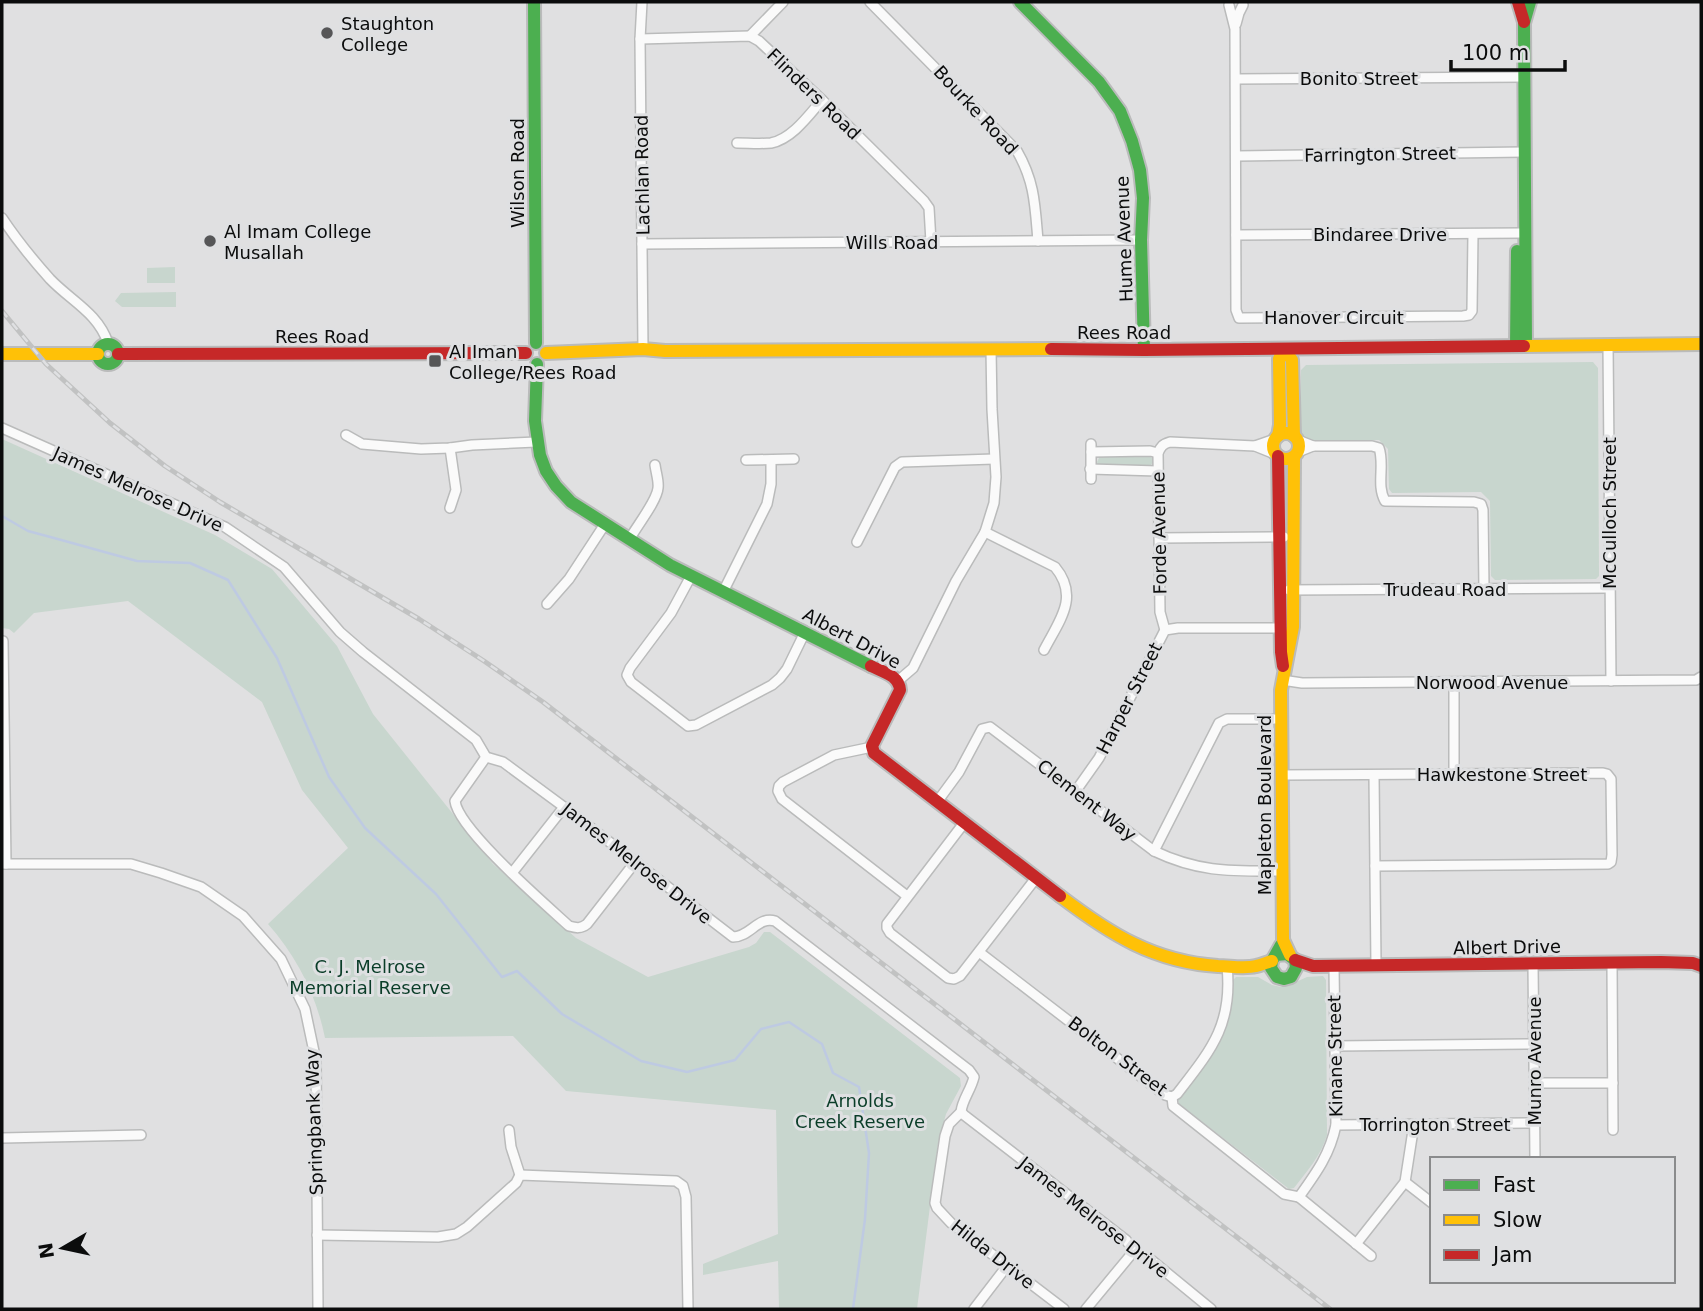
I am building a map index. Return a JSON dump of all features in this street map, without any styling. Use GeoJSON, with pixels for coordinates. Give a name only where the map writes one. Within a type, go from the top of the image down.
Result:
{"type":"FeatureCollection","features":[{"type":"Feature","properties":{"kind":"street","name":"Wilson Road"},"geometry":{"type":"LineString","coordinates":[[534,2],[536,343]]}},
{"type":"Feature","properties":{"kind":"street","name":"Lachlan Road"},"geometry":{"type":"LineString","coordinates":[[642,2],[640,39],[643,349]]}},
{"type":"Feature","properties":{"kind":"street"},"geometry":{"type":"LineString","coordinates":[[750,36],[783,2]]}},
{"type":"Feature","properties":{"kind":"street","name":"Bourke Road"},"geometry":{"type":"LineString","coordinates":[[870,2],[1017,151],[1032,186],[1038,241]]}},
{"type":"Feature","properties":{"kind":"street","name":"Hume Avenue"},"geometry":{"type":"LineString","coordinates":[[1020,2],[1099,82],[1120,110],[1132,141],[1140,170],[1143,198],[1141,240],[1144,350]]}},
{"type":"Feature","properties":{"kind":"street"},"geometry":{"type":"LineString","coordinates":[[1518,2],[1530,2]]}},
{"type":"Feature","properties":{"kind":"street"},"geometry":{"type":"LineString","coordinates":[[1518,2],[1524,23]]}},
{"type":"Feature","properties":{"kind":"street"},"geometry":{"type":"LineString","coordinates":[[1521,346],[1516,253],[1523,229],[1524,23],[1530,2]]}},
{"type":"Feature","properties":{"kind":"street"},"geometry":{"type":"LineString","coordinates":[[1228,3],[1237,8],[1245,3]]}},
{"type":"Feature","properties":{"kind":"street"},"geometry":{"type":"LineString","coordinates":[[1228,3],[1235,29]]}},
{"type":"Feature","properties":{"kind":"street"},"geometry":{"type":"LineString","coordinates":[[1235,29],[1245,3]]}},
{"type":"Feature","properties":{"kind":"street","name":"Hanover Circuit"},"geometry":{"type":"LineString","coordinates":[[1235,29],[1236,310],[1239,318],[1469,315],[1472,311],[1473,234]]}},
{"type":"Feature","properties":{"kind":"street","name":"Flinders Road"},"geometry":{"type":"LineString","coordinates":[[640,39],[750,36],[759,41],[924,201],[929,208],[931,242]]}},
{"type":"Feature","properties":{"kind":"street","name":"Bonito Street"},"geometry":{"type":"LineString","coordinates":[[1236,79],[1524,77]]}},
{"type":"Feature","properties":{"kind":"street"},"geometry":{"type":"LineString","coordinates":[[737,143],[772,143],[781,139],[790,134],[822,100]]}},
{"type":"Feature","properties":{"kind":"street","name":"Farrington Street"},"geometry":{"type":"LineString","coordinates":[[1237,156],[1524,152]]}},
{"type":"Feature","properties":{"kind":"street"},"geometry":{"type":"LineString","coordinates":[[2,218],[51,280],[97,320],[108,343],[117,348],[116,360],[107,364],[100,360],[98,354],[100,348],[108,343]]}},
{"type":"Feature","properties":{"kind":"street","name":"Bindaree Drive"},"geometry":{"type":"LineString","coordinates":[[1236,235],[1473,234],[1523,229]]}},
{"type":"Feature","properties":{"kind":"street","name":"Wills Road"},"geometry":{"type":"LineString","coordinates":[[642,244],[1141,240]]}},
{"type":"Feature","properties":{"kind":"street"},"geometry":{"type":"LineString","coordinates":[[536,343],[542,345],[546,353],[545,359],[537,364],[528,360],[526,354],[527,347],[536,343]]}},
{"type":"Feature","properties":{"kind":"street","name":"Rees Road"},"geometry":{"type":"LineString","coordinates":[[546,353],[643,349],[1144,350],[1701,344]]}},
{"type":"Feature","properties":{"kind":"street","name":"McCulloch Street"},"geometry":{"type":"LineString","coordinates":[[1608,345],[1611,681]]}},
{"type":"Feature","properties":{"kind":"street"},"geometry":{"type":"LineString","coordinates":[[899,680],[913,668],[956,581],[985,532],[996,490],[991,349]]}},
{"type":"Feature","properties":{"kind":"street"},"geometry":{"type":"LineString","coordinates":[[1284,349],[1279,359],[1280,425],[1273,446],[1276,455],[1286,459],[1296,446]]}},
{"type":"Feature","properties":{"kind":"street","name":"Mapleton Boulevard"},"geometry":{"type":"LineString","coordinates":[[1283,675],[1292,640],[1296,446],[1292,360],[1284,349]]}},
{"type":"Feature","properties":{"kind":"street"},"geometry":{"type":"LineString","coordinates":[[2,354],[98,354]]}},
{"type":"Feature","properties":{"kind":"street","name":"Rees Road"},"geometry":{"type":"LineString","coordinates":[[118,354],[526,354]]}},
{"type":"Feature","properties":{"kind":"street","name":"Albert Drive"},"geometry":{"type":"LineString","coordinates":[[537,364],[536,442],[540,459],[557,490],[571,502],[670,565],[899,680],[900,690],[872,747],[874,753],[1099,926],[1142,950],[1188,962],[1227,966],[1255,966],[1283,958],[1312,966],[1612,963],[1693,963],[1701,966]]}},
{"type":"Feature","properties":{"kind":"street","name":"James Melrose Drive"},"geometry":{"type":"LineString","coordinates":[[2,428],[210,519],[258,548],[284,568],[340,632],[476,740],[486,757],[503,762],[733,937],[745,934],[765,920],[775,921],[970,1070],[974,1077],[961,1112],[1126,1240],[1134,1251],[1150,1259],[1207,1308]]}},
{"type":"Feature","properties":{"kind":"street"},"geometry":{"type":"LineString","coordinates":[[1276,437],[1286,433],[1296,446]]}},
{"type":"Feature","properties":{"kind":"street"},"geometry":{"type":"LineString","coordinates":[[346,435],[362,444],[421,449],[536,442]]}},
{"type":"Feature","properties":{"kind":"street","name":"Forde Avenue"},"geometry":{"type":"LineString","coordinates":[[1255,446],[1276,437]]}},
{"type":"Feature","properties":{"kind":"street","name":"Forde Avenue"},"geometry":{"type":"LineString","coordinates":[[1165,630],[1160,612],[1158,471],[1158,453],[1164,443],[1255,446],[1276,455]]}},
{"type":"Feature","properties":{"kind":"street"},"geometry":{"type":"LineString","coordinates":[[1296,446],[1379,448],[1381,491],[1385,501],[1481,504],[1484,589]]}},
{"type":"Feature","properties":{"kind":"street"},"geometry":{"type":"LineString","coordinates":[[450,448],[456,490],[450,508]]}},
{"type":"Feature","properties":{"kind":"street"},"geometry":{"type":"LineString","coordinates":[[1158,453],[1091,448],[1090,474],[1158,471]]}},
{"type":"Feature","properties":{"kind":"street","name":"Mapleton Boulevard"},"geometry":{"type":"LineString","coordinates":[[1276,455],[1279,471],[1283,675],[1283,958]]}},
{"type":"Feature","properties":{"kind":"street"},"geometry":{"type":"LineString","coordinates":[[746,460],[794,459]]}},
{"type":"Feature","properties":{"kind":"street"},"geometry":{"type":"LineString","coordinates":[[857,542],[895,467],[902,462],[994,459]]}},
{"type":"Feature","properties":{"kind":"street"},"geometry":{"type":"LineString","coordinates":[[723,592],[767,504],[771,484],[771,460]]}},
{"type":"Feature","properties":{"kind":"street"},"geometry":{"type":"LineString","coordinates":[[629,540],[657,496],[659,485],[655,465]]}},
{"type":"Feature","properties":{"kind":"street"},"geometry":{"type":"LineString","coordinates":[[547,604],[569,579],[605,524]]}},
{"type":"Feature","properties":{"kind":"street"},"geometry":{"type":"LineString","coordinates":[[985,532],[1055,567],[1062,575],[1068,595],[1067,603],[1044,650]]}},
{"type":"Feature","properties":{"kind":"street"},"geometry":{"type":"LineString","coordinates":[[1160,538],[1294,537]]}},
{"type":"Feature","properties":{"kind":"street"},"geometry":{"type":"LineString","coordinates":[[691,576],[671,613],[630,667],[627,675],[631,682],[688,726],[696,725],[772,685],[787,669],[805,632]]}},
{"type":"Feature","properties":{"kind":"street","name":"Trudeau Road"},"geometry":{"type":"LineString","coordinates":[[1280,590],[1610,588]]}},
{"type":"Feature","properties":{"kind":"street","name":"Harper Street"},"geometry":{"type":"LineString","coordinates":[[1075,792],[1099,758],[1165,630],[1281,628]]}},
{"type":"Feature","properties":{"kind":"street"},"geometry":{"type":"LineString","coordinates":[[3,641],[4,864]]}},
{"type":"Feature","properties":{"kind":"street","name":"Norwood Avenue"},"geometry":{"type":"LineString","coordinates":[[1283,675],[1302,683],[1701,678]]}},
{"type":"Feature","properties":{"kind":"street"},"geometry":{"type":"LineString","coordinates":[[1454,682],[1454,774]]}},
{"type":"Feature","properties":{"kind":"street"},"geometry":{"type":"LineString","coordinates":[[1154,851],[1219,723],[1227,719],[1281,719]]}},
{"type":"Feature","properties":{"kind":"street","name":"Clement Way"},"geometry":{"type":"LineString","coordinates":[[937,802],[959,772],[982,729],[987,727],[1154,851],[1174,861],[1223,871],[1282,871]]}},
{"type":"Feature","properties":{"kind":"street"},"geometry":{"type":"LineString","coordinates":[[872,747],[834,755],[783,782],[779,786],[779,795],[907,896]]}},
{"type":"Feature","properties":{"kind":"street"},"geometry":{"type":"LineString","coordinates":[[486,757],[454,800],[455,806],[483,844],[569,926],[576,928],[587,924],[636,861]]}},
{"type":"Feature","properties":{"kind":"street","name":"Hawkestone Street"},"geometry":{"type":"LineString","coordinates":[[1282,775],[1607,775],[1612,782],[1611,862],[1375,866]]}},
{"type":"Feature","properties":{"kind":"street"},"geometry":{"type":"LineString","coordinates":[[1374,775],[1376,965]]}},
{"type":"Feature","properties":{"kind":"street"},"geometry":{"type":"LineString","coordinates":[[512,873],[564,807]]}},
{"type":"Feature","properties":{"kind":"street"},"geometry":{"type":"LineString","coordinates":[[964,823],[888,921],[887,928],[890,933],[938,970],[951,979],[958,978],[1036,878]]}},
{"type":"Feature","properties":{"kind":"street","name":"Springbank Way"},"geometry":{"type":"LineString","coordinates":[[4,864],[131,864],[161,873],[201,887],[243,916],[281,959],[305,1009],[316,1061],[318,1309]]}},
{"type":"Feature","properties":{"kind":"street","name":"Bolton Street"},"geometry":{"type":"LineString","coordinates":[[979,952],[1165,1095],[1172,1097],[1212,1048],[1218,1035],[1227,1006],[1227,966]]}},
{"type":"Feature","properties":{"kind":"street"},"geometry":{"type":"LineString","coordinates":[[1612,963],[1613,1130]]}},
{"type":"Feature","properties":{"kind":"street","name":"Munro Avenue"},"geometry":{"type":"LineString","coordinates":[[1534,964],[1535,1157]]}},
{"type":"Feature","properties":{"kind":"street","name":"Kinane Street"},"geometry":{"type":"LineString","coordinates":[[1299,1197],[1323,1164],[1333,1142],[1336,1125],[1334,966]]}},
{"type":"Feature","properties":{"kind":"street"},"geometry":{"type":"LineString","coordinates":[[1335,1046],[1534,1044]]}},
{"type":"Feature","properties":{"kind":"street"},"geometry":{"type":"LineString","coordinates":[[1534,1083],[1612,1083]]}},
{"type":"Feature","properties":{"kind":"street"},"geometry":{"type":"LineString","coordinates":[[1172,1097],[1173,1106],[1284,1194],[1299,1197],[1371,1256]]}},
{"type":"Feature","properties":{"kind":"street","name":"Hilda Drive"},"geometry":{"type":"LineString","coordinates":[[961,1112],[949,1124],[945,1136],[935,1203],[937,1208],[951,1223],[1064,1309]]}},
{"type":"Feature","properties":{"kind":"street","name":"Torrington Street"},"geometry":{"type":"LineString","coordinates":[[1336,1125],[1535,1123]]}},
{"type":"Feature","properties":{"kind":"street"},"geometry":{"type":"LineString","coordinates":[[1356,1244],[1405,1182],[1414,1124]]}},
{"type":"Feature","properties":{"kind":"street"},"geometry":{"type":"LineString","coordinates":[[317,1235],[438,1237],[456,1234],[516,1183],[520,1175],[509,1130]]}},
{"type":"Feature","properties":{"kind":"street"},"geometry":{"type":"LineString","coordinates":[[2,1138],[141,1135]]}},
{"type":"Feature","properties":{"kind":"street"},"geometry":{"type":"LineString","coordinates":[[520,1175],[676,1181],[683,1186],[686,1197],[688,1309]]}},
{"type":"Feature","properties":{"kind":"street"},"geometry":{"type":"LineString","coordinates":[[1405,1182],[1430,1201]]}},
{"type":"Feature","properties":{"kind":"street"},"geometry":{"type":"LineString","coordinates":[[1086,1309],[1134,1251]]}},
{"type":"Feature","properties":{"kind":"street"},"geometry":{"type":"LineString","coordinates":[[974,1309],[1007,1266]]}},
{"type":"Feature","properties":{"kind":"green space"},"geometry":{"type":"Polygon","coordinates":[[[175,267],[175,283],[147,283],[147,268],[175,267]]]}},
{"type":"Feature","properties":{"kind":"green space"},"geometry":{"type":"Polygon","coordinates":[[[176,292],[176,307],[122,307],[115,301],[121,293],[176,292]]]}},
{"type":"Feature","properties":{"kind":"green space"},"geometry":{"type":"Polygon","coordinates":[[[1593,362],[1598,368],[1599,576],[1596,579],[1495,580],[1491,576],[1490,501],[1481,492],[1392,493],[1389,489],[1388,449],[1379,440],[1307,440],[1301,434],[1301,370],[1306,365],[1593,362]]]}},
{"type":"Feature","properties":{"kind":"green space","name":"Arnolds Creek Reserve"},"geometry":{"type":"Polygon","coordinates":[[[2,439],[215,535],[272,569],[337,646],[373,714],[493,864],[576,938],[648,977],[749,947],[756,943],[764,932],[770,932],[960,1078],[961,1086],[946,1114],[938,1143],[917,1309],[779,1309],[778,1261],[703,1275],[703,1264],[778,1234],[776,1110],[566,1091],[513,1036],[325,1038],[304,977],[268,924],[348,848],[302,790],[262,702],[128,601],[34,613],[14,633],[2,628],[2,439]]]}},
{"type":"Feature","properties":{"kind":"green space"},"geometry":{"type":"Polygon","coordinates":[[[1147,455],[1153,462],[1145,467],[1098,466],[1097,462],[1100,456],[1147,455]]]}},
{"type":"Feature","properties":{"kind":"green space"},"geometry":{"type":"Polygon","coordinates":[[[1323,976],[1326,980],[1327,1135],[1313,1163],[1294,1188],[1289,1189],[1179,1104],[1178,1099],[1216,1046],[1227,1018],[1231,982],[1236,977],[1258,977],[1281,987],[1307,977],[1323,976]]]}},
{"type":"Feature","properties":{"kind":"waterway"},"geometry":{"type":"LineString","coordinates":[[2,516],[28,531],[137,561],[190,563],[228,580],[277,658],[329,777],[365,828],[436,894],[502,977],[517,971],[562,1014],[641,1061],[687,1072],[735,1060],[761,1029],[789,1022],[822,1044],[833,1073],[859,1087],[869,1153],[865,1219],[853,1309]]}},
{"type":"Feature","properties":{"kind":"railway"},"geometry":{"type":"LineString","coordinates":[[2,311],[46,364],[110,423],[165,466],[220,502],[419,619],[543,702],[1330,1309]]}},
{"type":"Feature","properties":{"kind":"traffic: fast"},"geometry":{"type":"LineString","coordinates":[[534,2],[536,343]]}},
{"type":"Feature","properties":{"kind":"traffic: fast"},"geometry":{"type":"LineString","coordinates":[[1020,2],[1099,82],[1120,111],[1132,141],[1140,170],[1143,198],[1141,240],[1144,350]]}},
{"type":"Feature","properties":{"kind":"traffic: fast"},"geometry":{"type":"LineString","coordinates":[[1526,346],[1524,23],[1530,2]]}},
{"type":"Feature","properties":{"kind":"traffic: fast"},"geometry":{"type":"LineString","coordinates":[[1516,346],[1517,251]]}},
{"type":"Feature","properties":{"kind":"traffic: fast"},"geometry":{"type":"LineString","coordinates":[[108,344],[115,347],[118,354],[115,361],[108,364],[101,361],[98,354],[101,347],[108,344]]}},
{"type":"Feature","properties":{"kind":"traffic: fast"},"geometry":{"type":"LineString","coordinates":[[537,364],[535,421],[540,455],[546,471],[571,502],[670,565],[871,666]]}},
{"type":"Feature","properties":{"kind":"traffic: fast"},"geometry":{"type":"LineString","coordinates":[[1276,955],[1287,954],[1295,960],[1296,968],[1291,977],[1277,977],[1271,968],[1272,961],[1281,945]]}},
{"type":"Feature","properties":{"kind":"traffic: slow"},"geometry":{"type":"LineString","coordinates":[[1524,346],[1701,344]]}},
{"type":"Feature","properties":{"kind":"traffic: slow"},"geometry":{"type":"LineString","coordinates":[[546,353],[643,349],[1051,349]]}},
{"type":"Feature","properties":{"kind":"traffic: slow"},"geometry":{"type":"LineString","coordinates":[[1278,436],[1279,359],[1284,349],[1292,360],[1294,436]]}},
{"type":"Feature","properties":{"kind":"traffic: slow"},"geometry":{"type":"LineString","coordinates":[[2,354],[98,354]]}},
{"type":"Feature","properties":{"kind":"traffic: slow"},"geometry":{"type":"LineString","coordinates":[[1286,433],[1295,437],[1299,446],[1295,455],[1286,459],[1277,455],[1273,446],[1277,437],[1286,433]]}},
{"type":"Feature","properties":{"kind":"traffic: slow"},"geometry":{"type":"LineString","coordinates":[[1290,955],[1283,940],[1281,690],[1293,627],[1294,457]]}},
{"type":"Feature","properties":{"kind":"traffic: slow"},"geometry":{"type":"LineString","coordinates":[[1060,896],[1115,934],[1173,959],[1242,967],[1258,966],[1272,961]]}},
{"type":"Feature","properties":{"kind":"traffic: jam"},"geometry":{"type":"LineString","coordinates":[[1518,2],[1524,22]]}},
{"type":"Feature","properties":{"kind":"traffic: jam"},"geometry":{"type":"LineString","coordinates":[[1051,349],[1524,346]]}},
{"type":"Feature","properties":{"kind":"traffic: jam"},"geometry":{"type":"LineString","coordinates":[[118,354],[526,353]]}},
{"type":"Feature","properties":{"kind":"traffic: jam"},"geometry":{"type":"LineString","coordinates":[[1278,456],[1283,666]]}},
{"type":"Feature","properties":{"kind":"traffic: jam"},"geometry":{"type":"LineString","coordinates":[[871,666],[894,677],[900,690],[872,746],[874,753],[1060,896]]}},
{"type":"Feature","properties":{"kind":"traffic: jam"},"geometry":{"type":"LineString","coordinates":[[1295,960],[1313,966],[1661,962],[1693,963],[1701,966]]}},
{"type":"Feature","properties":{"kind":"place","name":"Staughton College"},"geometry":{"type":"Point","coordinates":[327,33]}},
{"type":"Feature","properties":{"kind":"place","name":"Al Imam College Musallah"},"geometry":{"type":"Point","coordinates":[210,241]}},
{"type":"Feature","properties":{"kind":"place","name":"Al Iman College/Rees Road"},"geometry":{"type":"Point","coordinates":[435,361]}},
{"type":"Feature","properties":{"kind":"park label","name":"C. J. Melrose Memorial Reserve"},"geometry":{"type":"Point","coordinates":[370,976]}}]}
